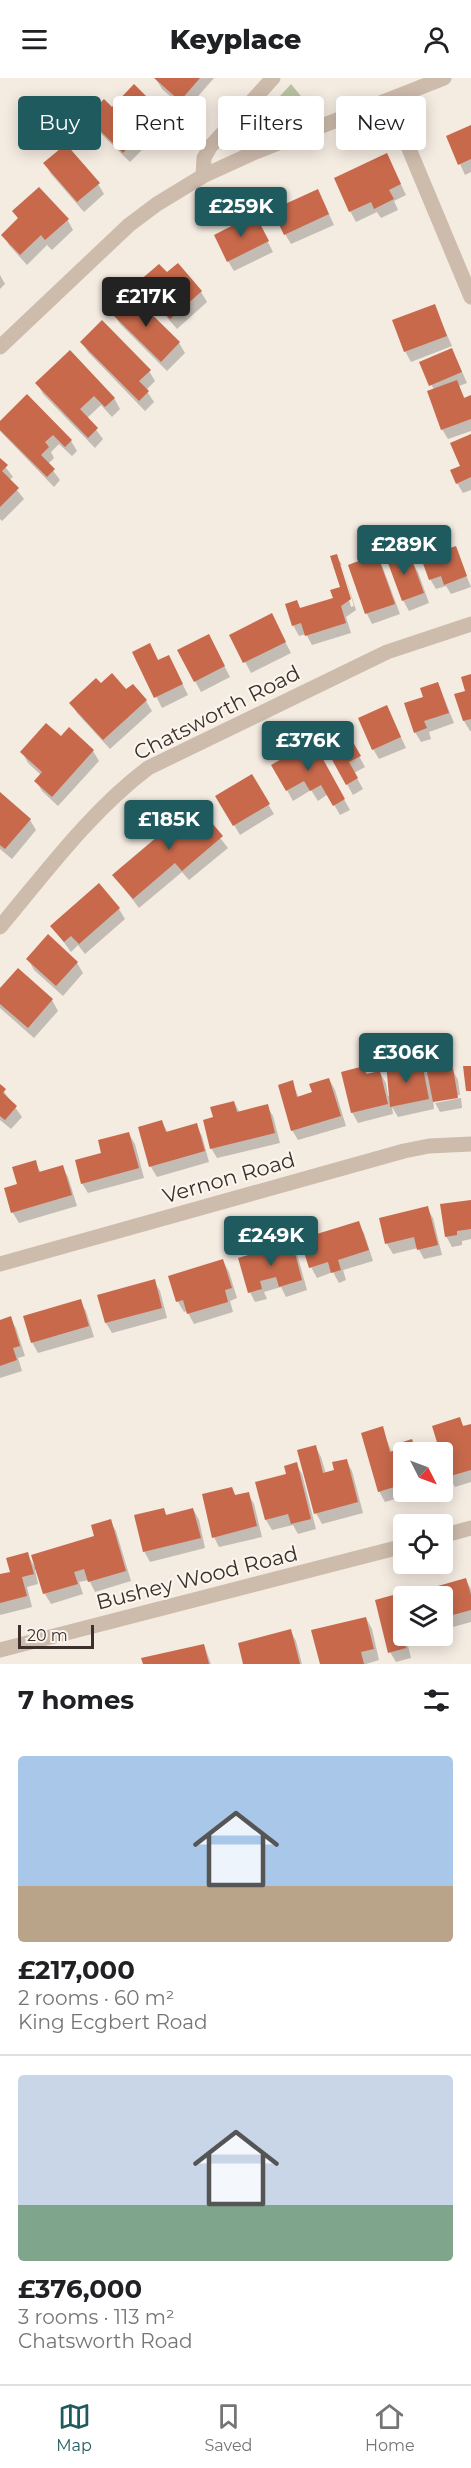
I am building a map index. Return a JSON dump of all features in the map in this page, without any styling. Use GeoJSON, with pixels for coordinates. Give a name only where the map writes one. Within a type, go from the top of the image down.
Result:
{"type":"FeatureCollection","features":[{"type":"Feature","properties":{"kind":"street"},"geometry":{"type":"LineString","coordinates":[[203,176],[204,158],[210,147],[273,78]]}},
{"type":"Feature","properties":{"kind":"street"},"geometry":{"type":"LineString","coordinates":[[401,96],[444,78]]}},
{"type":"Feature","properties":{"kind":"street"},"geometry":{"type":"LineString","coordinates":[[0,347],[129,225],[157,204],[203,176],[253,153],[336,121]]}},
{"type":"Feature","properties":{"kind":"street"},"geometry":{"type":"LineString","coordinates":[[410,150],[471,297]]}},
{"type":"Feature","properties":{"kind":"street","name":"Chatsworth Road"},"geometry":{"type":"LineString","coordinates":[[0,927],[80,832],[123,787],[148,768],[387,652],[471,624]]}},
{"type":"Feature","properties":{"kind":"street","name":"Vernon Road"},"geometry":{"type":"LineString","coordinates":[[0,1264],[404,1151],[429,1146],[471,1143]]}},
{"type":"Feature","properties":{"kind":"street"},"geometry":{"type":"LineString","coordinates":[[453,1533],[471,1528]]}},
{"type":"Feature","properties":{"kind":"street","name":"Bushey Wood Road"},"geometry":{"type":"LineString","coordinates":[[0,1650],[393,1549]]}},
{"type":"Feature","properties":{"kind":"green space"},"geometry":{"type":"Polygon","coordinates":[[[291,84],[301,96],[280,96],[291,84]]]}},
{"type":"Feature","properties":{"kind":"building"},"geometry":{"type":"Polygon","coordinates":[[[154,78],[200,78],[184,96],[174,96],[154,78]]]}},
{"type":"Feature","properties":{"kind":"building"},"geometry":{"type":"Polygon","coordinates":[[[134,84],[146,96],[123,96],[134,84]]]}},
{"type":"Feature","properties":{"kind":"building"},"geometry":{"type":"Polygon","coordinates":[[[104,99],[112,107],[113,143],[101,132],[101,102],[104,99]]]}},
{"type":"Feature","properties":{"kind":"building"},"geometry":{"type":"Polygon","coordinates":[[[471,125],[471,159],[458,165],[446,136],[471,125]]]}},
{"type":"Feature","properties":{"kind":"building"},"geometry":{"type":"Polygon","coordinates":[[[59,150],[71,150],[100,183],[77,202],[43,163],[59,150]]]}},
{"type":"Feature","properties":{"kind":"building"},"geometry":{"type":"Polygon","coordinates":[[[387,153],[401,184],[389,190],[394,199],[374,209],[371,202],[349,212],[334,178],[387,153]]]}},
{"type":"Feature","properties":{"kind":"building"},"geometry":{"type":"Polygon","coordinates":[[[39,187],[69,219],[45,240],[41,235],[20,255],[1,235],[18,218],[12,211],[39,187]]]}},
{"type":"Feature","properties":{"kind":"building"},"geometry":{"type":"Polygon","coordinates":[[[318,189],[329,214],[284,235],[272,210],[318,189]]]}},
{"type":"Feature","properties":{"kind":"building"},"geometry":{"type":"Polygon","coordinates":[[[255,214],[269,241],[227,262],[214,235],[255,214]]]}},
{"type":"Feature","properties":{"kind":"building"},"geometry":{"type":"Polygon","coordinates":[[[178,263],[202,291],[170,319],[138,282],[159,264],[167,272],[178,263]]]}},
{"type":"Feature","properties":{"kind":"building"},"geometry":{"type":"Polygon","coordinates":[[[131,294],[180,342],[161,362],[112,314],[131,294]]]}},
{"type":"Feature","properties":{"kind":"building"},"geometry":{"type":"Polygon","coordinates":[[[435,304],[447,336],[404,352],[392,320],[435,304]]]}},
{"type":"Feature","properties":{"kind":"building"},"geometry":{"type":"Polygon","coordinates":[[[102,320],[151,370],[139,381],[149,391],[139,401],[80,342],[102,320]]]}},
{"type":"Feature","properties":{"kind":"building"},"geometry":{"type":"Polygon","coordinates":[[[452,348],[462,372],[429,386],[419,362],[452,348]]]}},
{"type":"Feature","properties":{"kind":"building"},"geometry":{"type":"Polygon","coordinates":[[[70,350],[115,398],[105,407],[94,396],[80,409],[98,428],[88,438],[35,383],[70,350]]]}},
{"type":"Feature","properties":{"kind":"building"},"geometry":{"type":"Polygon","coordinates":[[[457,380],[464,398],[471,395],[471,419],[441,430],[427,391],[457,380]]]}},
{"type":"Feature","properties":{"kind":"building"},"geometry":{"type":"Polygon","coordinates":[[[27,394],[72,440],[65,447],[53,435],[45,442],[49,447],[41,455],[55,469],[47,477],[0,430],[0,421],[27,394]]]}},
{"type":"Feature","properties":{"kind":"building"},"geometry":{"type":"Polygon","coordinates":[[[471,434],[471,477],[456,484],[450,470],[460,466],[450,443],[471,434]]]}},
{"type":"Feature","properties":{"kind":"building"},"geometry":{"type":"Polygon","coordinates":[[[0,458],[8,465],[2,471],[19,488],[0,507],[0,458]]]}},
{"type":"Feature","properties":{"kind":"building"},"geometry":{"type":"Polygon","coordinates":[[[432,542],[436,553],[456,546],[467,576],[444,585],[441,576],[429,580],[417,547],[432,542]]]}},
{"type":"Feature","properties":{"kind":"building"},"geometry":{"type":"Polygon","coordinates":[[[375,548],[395,604],[365,614],[348,565],[361,560],[358,554],[375,548]]]}},
{"type":"Feature","properties":{"kind":"building"},"geometry":{"type":"Polygon","coordinates":[[[400,549],[404,563],[412,560],[424,593],[402,601],[385,555],[400,549]]]}},
{"type":"Feature","properties":{"kind":"building"},"geometry":{"type":"Polygon","coordinates":[[[337,554],[351,599],[341,606],[346,623],[305,636],[301,623],[292,626],[285,604],[297,600],[300,608],[333,598],[330,590],[340,587],[330,556],[337,554]]]}},
{"type":"Feature","properties":{"kind":"building"},"geometry":{"type":"Polygon","coordinates":[[[272,613],[286,642],[243,663],[229,635],[272,613]]]}},
{"type":"Feature","properties":{"kind":"building"},"geometry":{"type":"Polygon","coordinates":[[[209,634],[225,666],[194,682],[177,650],[209,634]]]}},
{"type":"Feature","properties":{"kind":"building"},"geometry":{"type":"Polygon","coordinates":[[[150,643],[158,660],[169,655],[183,684],[154,698],[132,652],[150,643]]]}},
{"type":"Feature","properties":{"kind":"building"},"geometry":{"type":"Polygon","coordinates":[[[112,673],[126,689],[133,684],[147,700],[103,740],[69,703],[96,678],[101,683],[112,673]]]}},
{"type":"Feature","properties":{"kind":"building"},"geometry":{"type":"Polygon","coordinates":[[[471,674],[471,719],[463,721],[454,694],[465,691],[461,677],[471,674]]]}},
{"type":"Feature","properties":{"kind":"building"},"geometry":{"type":"Polygon","coordinates":[[[438,682],[449,713],[424,721],[427,728],[414,733],[404,703],[423,697],[420,688],[438,682]]]}},
{"type":"Feature","properties":{"kind":"building"},"geometry":{"type":"Polygon","coordinates":[[[387,705],[401,737],[372,750],[358,718],[387,705]]]}},
{"type":"Feature","properties":{"kind":"building"},"geometry":{"type":"Polygon","coordinates":[[[46,723],[61,736],[69,727],[94,750],[52,797],[34,781],[42,772],[20,752],[46,723]]]}},
{"type":"Feature","properties":{"kind":"building"},"geometry":{"type":"Polygon","coordinates":[[[343,725],[361,756],[349,762],[358,778],[346,785],[320,738],[343,725]]]}},
{"type":"Feature","properties":{"kind":"building"},"geometry":{"type":"Polygon","coordinates":[[[313,741],[345,799],[333,806],[321,785],[310,791],[304,781],[286,791],[271,765],[313,741]]]}},
{"type":"Feature","properties":{"kind":"building"},"geometry":{"type":"Polygon","coordinates":[[[252,774],[270,804],[233,826],[215,796],[252,774]]]}},
{"type":"Feature","properties":{"kind":"building"},"geometry":{"type":"Polygon","coordinates":[[[0,792],[31,819],[5,849],[0,845],[0,792]]]}},
{"type":"Feature","properties":{"kind":"building"},"geometry":{"type":"Polygon","coordinates":[[[196,804],[223,836],[182,871],[175,863],[133,899],[112,875],[196,804]]]}},
{"type":"Feature","properties":{"kind":"building"},"geometry":{"type":"Polygon","coordinates":[[[99,883],[120,908],[79,944],[71,936],[64,942],[50,926],[99,883]]]}},
{"type":"Feature","properties":{"kind":"building"},"geometry":{"type":"Polygon","coordinates":[[[48,934],[78,962],[56,986],[26,959],[48,934]]]}},
{"type":"Feature","properties":{"kind":"building"},"geometry":{"type":"Polygon","coordinates":[[[18,968],[53,999],[28,1028],[0,1004],[0,988],[18,968]]]}},
{"type":"Feature","properties":{"kind":"building"},"geometry":{"type":"Polygon","coordinates":[[[402,1061],[404,1075],[412,1074],[411,1064],[422,1063],[429,1099],[390,1107],[386,1063],[402,1061]]]}},
{"type":"Feature","properties":{"kind":"building"},"geometry":{"type":"Polygon","coordinates":[[[364,1066],[366,1074],[380,1071],[388,1104],[351,1113],[341,1072],[364,1066]]]}},
{"type":"Feature","properties":{"kind":"building"},"geometry":{"type":"Polygon","coordinates":[[[463,1066],[471,1066],[471,1091],[466,1091],[463,1066]]]}},
{"type":"Feature","properties":{"kind":"building"},"geometry":{"type":"Polygon","coordinates":[[[453,1068],[458,1098],[433,1102],[427,1072],[453,1068]]]}},
{"type":"Feature","properties":{"kind":"building"},"geometry":{"type":"Polygon","coordinates":[[[329,1078],[341,1116],[291,1131],[278,1085],[293,1080],[297,1097],[312,1092],[309,1084],[329,1078]]]}},
{"type":"Feature","properties":{"kind":"building"},"geometry":{"type":"Polygon","coordinates":[[[0,1084],[6,1089],[3,1093],[17,1106],[5,1120],[0,1116],[0,1084]]]}},
{"type":"Feature","properties":{"kind":"building"},"geometry":{"type":"Polygon","coordinates":[[[234,1101],[237,1112],[268,1104],[275,1133],[210,1149],[203,1120],[213,1117],[210,1107],[234,1101]]]}},
{"type":"Feature","properties":{"kind":"building"},"geometry":{"type":"Polygon","coordinates":[[[162,1120],[166,1132],[197,1123],[205,1151],[149,1167],[138,1127],[162,1120]]]}},
{"type":"Feature","properties":{"kind":"building"},"geometry":{"type":"Polygon","coordinates":[[[129,1132],[139,1168],[81,1184],[75,1160],[101,1153],[98,1140],[129,1132]]]}},
{"type":"Feature","properties":{"kind":"building"},"geometry":{"type":"Polygon","coordinates":[[[36,1160],[39,1172],[63,1165],[72,1195],[11,1213],[4,1188],[17,1184],[12,1167],[36,1160]]]}},
{"type":"Feature","properties":{"kind":"building"},"geometry":{"type":"Polygon","coordinates":[[[471,1200],[471,1229],[457,1231],[457,1235],[445,1237],[440,1204],[471,1200]]]}},
{"type":"Feature","properties":{"kind":"building"},"geometry":{"type":"Polygon","coordinates":[[[428,1206],[438,1245],[417,1250],[414,1237],[385,1244],[379,1218],[428,1206]]]}},
{"type":"Feature","properties":{"kind":"building"},"geometry":{"type":"Polygon","coordinates":[[[359,1221],[369,1250],[338,1260],[341,1270],[331,1273],[328,1262],[309,1268],[304,1252],[311,1249],[307,1237],[359,1221]]]}},
{"type":"Feature","properties":{"kind":"building"},"geometry":{"type":"Polygon","coordinates":[[[292,1242],[302,1280],[279,1287],[276,1277],[260,1281],[262,1289],[248,1293],[238,1258],[292,1242]]]}},
{"type":"Feature","properties":{"kind":"building"},"geometry":{"type":"Polygon","coordinates":[[[223,1259],[232,1288],[225,1290],[228,1302],[187,1314],[183,1300],[176,1302],[168,1276],[223,1259]]]}},
{"type":"Feature","properties":{"kind":"building"},"geometry":{"type":"Polygon","coordinates":[[[155,1279],[162,1308],[105,1323],[97,1295],[155,1279]]]}},
{"type":"Feature","properties":{"kind":"building"},"geometry":{"type":"Polygon","coordinates":[[[81,1299],[89,1326],[31,1343],[23,1316],[81,1299]]]}},
{"type":"Feature","properties":{"kind":"building"},"geometry":{"type":"Polygon","coordinates":[[[11,1316],[20,1346],[13,1348],[17,1360],[0,1366],[0,1320],[11,1316]]]}},
{"type":"Feature","properties":{"kind":"building"},"geometry":{"type":"Polygon","coordinates":[[[460,1417],[463,1426],[471,1424],[471,1470],[453,1475],[453,1442],[437,1442],[432,1426],[460,1417]]]}},
{"type":"Feature","properties":{"kind":"building"},"geometry":{"type":"Polygon","coordinates":[[[383,1426],[390,1452],[393,1451],[393,1487],[378,1492],[361,1433],[383,1426]]]}},
{"type":"Feature","properties":{"kind":"building"},"geometry":{"type":"Polygon","coordinates":[[[316,1445],[323,1473],[334,1470],[332,1462],[347,1459],[358,1502],[314,1514],[297,1450],[316,1445]]]}},
{"type":"Feature","properties":{"kind":"building"},"geometry":{"type":"Polygon","coordinates":[[[297,1462],[311,1519],[291,1524],[288,1514],[265,1520],[255,1482],[286,1474],[284,1466],[297,1462]]]}},
{"type":"Feature","properties":{"kind":"building"},"geometry":{"type":"Polygon","coordinates":[[[232,1487],[235,1495],[249,1492],[257,1526],[212,1538],[202,1494],[232,1487]]]}},
{"type":"Feature","properties":{"kind":"building"},"geometry":{"type":"Polygon","coordinates":[[[164,1508],[166,1515],[193,1508],[201,1538],[143,1552],[134,1515],[164,1508]]]}},
{"type":"Feature","properties":{"kind":"building"},"geometry":{"type":"Polygon","coordinates":[[[111,1519],[126,1571],[88,1582],[84,1569],[74,1572],[78,1584],[43,1594],[31,1555],[94,1536],[91,1525],[111,1519]]]}},
{"type":"Feature","properties":{"kind":"building"},"geometry":{"type":"Polygon","coordinates":[[[28,1552],[34,1574],[22,1577],[27,1596],[0,1603],[0,1574],[10,1572],[6,1558],[28,1552]]]}},
{"type":"Feature","properties":{"kind":"building"},"geometry":{"type":"Polygon","coordinates":[[[466,1578],[471,1595],[471,1610],[453,1615],[453,1586],[438,1586],[466,1578]]]}},
{"type":"Feature","properties":{"kind":"building"},"geometry":{"type":"Polygon","coordinates":[[[393,1595],[393,1646],[406,1646],[406,1648],[388,1653],[375,1600],[393,1595]]]}},
{"type":"Feature","properties":{"kind":"building"},"geometry":{"type":"Polygon","coordinates":[[[366,1617],[374,1649],[361,1652],[364,1664],[320,1664],[311,1630],[366,1617]]]}},
{"type":"Feature","properties":{"kind":"building"},"geometry":{"type":"Polygon","coordinates":[[[291,1629],[300,1664],[243,1664],[238,1643],[291,1629]]]}},
{"type":"Feature","properties":{"kind":"building"},"geometry":{"type":"Polygon","coordinates":[[[204,1644],[209,1664],[143,1664],[141,1658],[204,1644]]]}}]}
